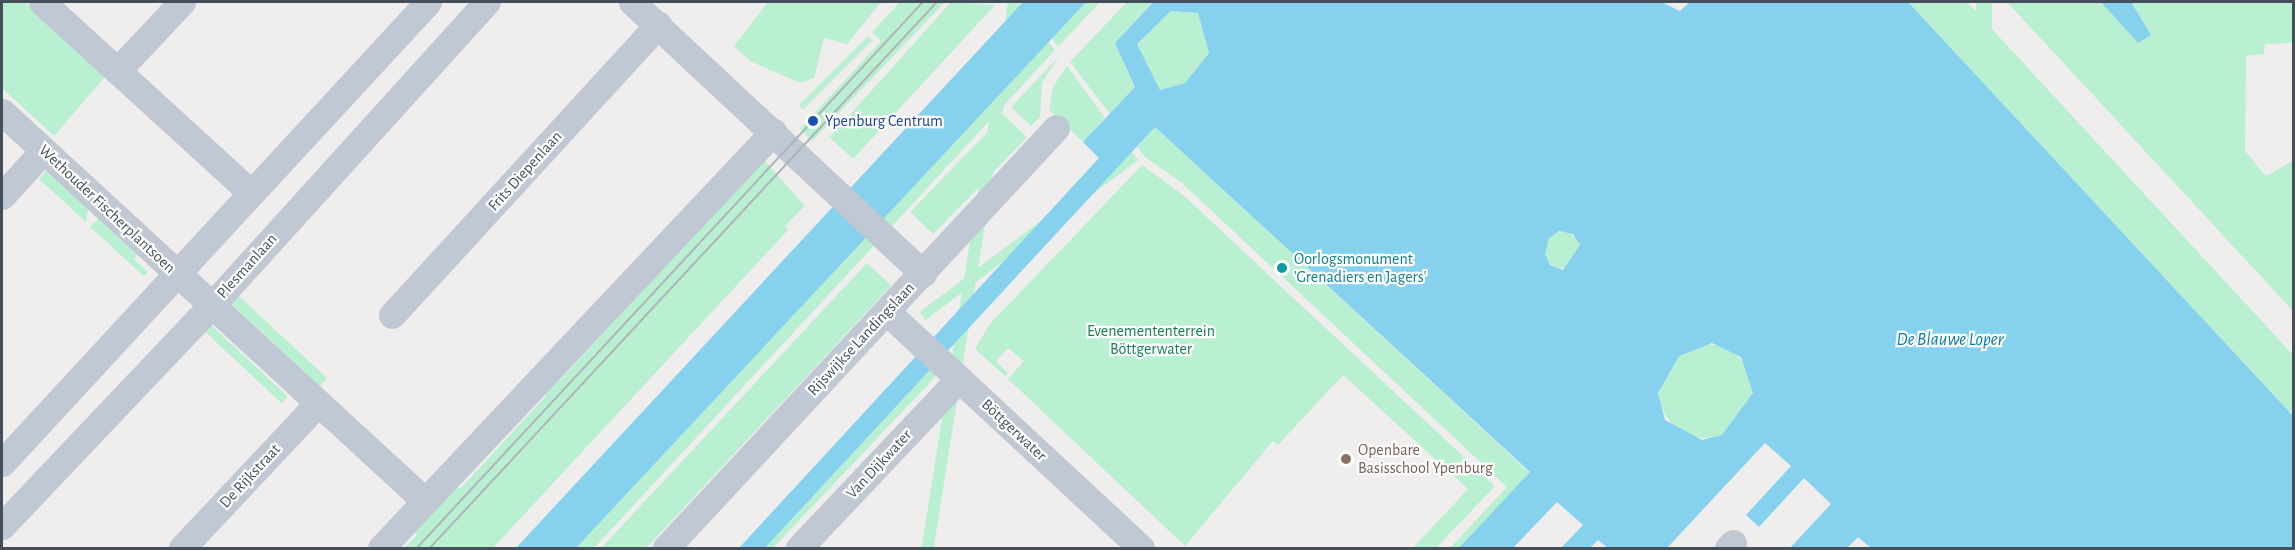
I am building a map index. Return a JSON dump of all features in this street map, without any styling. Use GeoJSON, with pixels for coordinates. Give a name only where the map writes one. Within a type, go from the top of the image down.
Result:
{"type":"FeatureCollection","features":[{"type":"Feature","properties":{"kind":"street"},"geometry":{"type":"LineString","coordinates":[[42,2],[250,192]]}},
{"type":"Feature","properties":{"kind":"street"},"geometry":{"type":"LineString","coordinates":[[117,71],[182,2]]}},
{"type":"Feature","properties":{"kind":"street"},"geometry":{"type":"LineString","coordinates":[[2,463],[175,271],[428,2]]}},
{"type":"Feature","properties":{"kind":"street","name":"Plesmanlaan"},"geometry":{"type":"LineString","coordinates":[[2,526],[212,305],[487,2]]}},
{"type":"Feature","properties":{"kind":"street"},"geometry":{"type":"LineString","coordinates":[[632,2],[819,173],[923,273]]}},
{"type":"Feature","properties":{"kind":"street","name":"Frits Diepenlaan"},"geometry":{"type":"LineString","coordinates":[[392,315],[658,25]]}},
{"type":"Feature","properties":{"kind":"street","name":"Wethouder Fischerplantsoen"},"geometry":{"type":"LineString","coordinates":[[2,112],[212,305]]}},
{"type":"Feature","properties":{"kind":"street","name":"Rijswijkse Landingslaan"},"geometry":{"type":"LineString","coordinates":[[666,549],[1056,128]]}},
{"type":"Feature","properties":{"kind":"street"},"geometry":{"type":"LineString","coordinates":[[381,549],[773,132]]}},
{"type":"Feature","properties":{"kind":"street"},"geometry":{"type":"LineString","coordinates":[[2,196],[43,151]]}},
{"type":"Feature","properties":{"kind":"street"},"geometry":{"type":"LineString","coordinates":[[212,305],[425,501]]}},
{"type":"Feature","properties":{"kind":"street","name":"Böttgerwater"},"geometry":{"type":"LineString","coordinates":[[886,311],[1142,549]]}},
{"type":"Feature","properties":{"kind":"street","name":"Van Dijkwater"},"geometry":{"type":"LineString","coordinates":[[799,549],[951,372]]}},
{"type":"Feature","properties":{"kind":"street","name":"De Rijkstraat"},"geometry":{"type":"LineString","coordinates":[[183,549],[318,403]]}},
{"type":"Feature","properties":{"kind":"green space"},"geometry":{"type":"Polygon","coordinates":[[[2,2],[25,2],[105,77],[54,136],[2,88],[2,2]]]}},
{"type":"Feature","properties":{"kind":"green space"},"geometry":{"type":"Polygon","coordinates":[[[768,2],[881,2],[847,44],[824,38],[814,78],[800,83],[750,61],[734,46],[768,2]]]}},
{"type":"Feature","properties":{"kind":"green space"},"geometry":{"type":"Polygon","coordinates":[[[900,2],[945,2],[812,141],[800,129],[881,41],[872,32],[900,2]]]}},
{"type":"Feature","properties":{"kind":"green space"},"geometry":{"type":"Polygon","coordinates":[[[951,2],[995,5],[853,159],[829,137],[951,2]]]}},
{"type":"Feature","properties":{"kind":"green space"},"geometry":{"type":"Polygon","coordinates":[[[1008,2],[1020,4],[934,548],[922,548],[1008,2]]]}},
{"type":"Feature","properties":{"kind":"green space"},"geometry":{"type":"Polygon","coordinates":[[[1086,2],[1100,2],[1058,47],[1052,38],[1086,2]]]}},
{"type":"Feature","properties":{"kind":"green space"},"geometry":{"type":"Polygon","coordinates":[[[1127,2],[1152,2],[1115,43],[1135,87],[1110,114],[1070,62],[1127,2]]]}},
{"type":"Feature","properties":{"kind":"green space"},"geometry":{"type":"Polygon","coordinates":[[[1908,2],[1967,2],[2293,355],[2293,416],[1908,2]]]}},
{"type":"Feature","properties":{"kind":"green space"},"geometry":{"type":"Polygon","coordinates":[[[1976,2],[1992,2],[1992,471],[1976,471],[1976,2]]]}},
{"type":"Feature","properties":{"kind":"green space"},"geometry":{"type":"Polygon","coordinates":[[[2007,2],[2101,2],[2138,43],[2151,35],[2131,2],[2293,2],[2293,43],[2265,44],[2264,54],[2246,56],[2245,151],[2266,176],[2293,161],[2293,311],[2007,2]]]}},
{"type":"Feature","properties":{"kind":"green space"},"geometry":{"type":"Polygon","coordinates":[[[1171,11],[1198,13],[1209,53],[1185,83],[1160,90],[1137,44],[1171,11]]]}},
{"type":"Feature","properties":{"kind":"green space"},"geometry":{"type":"Polygon","coordinates":[[[868,36],[872,40],[803,110],[799,105],[868,36]]]}},
{"type":"Feature","properties":{"kind":"green space"},"geometry":{"type":"Polygon","coordinates":[[[1048,42],[1055,50],[594,548],[576,548],[1048,42]]]}},
{"type":"Feature","properties":{"kind":"green space"},"geometry":{"type":"Polygon","coordinates":[[[1059,56],[1042,83],[1040,117],[1031,126],[1011,107],[1059,56]]]}},
{"type":"Feature","properties":{"kind":"green space"},"geometry":{"type":"Polygon","coordinates":[[[1067,66],[1105,118],[1083,142],[1049,110],[1053,87],[1067,66]]]}},
{"type":"Feature","properties":{"kind":"green space"},"geometry":{"type":"Polygon","coordinates":[[[1004,115],[1027,137],[933,234],[910,212],[1004,115]]]}},
{"type":"Feature","properties":{"kind":"green space"},"geometry":{"type":"Polygon","coordinates":[[[1155,127],[1530,473],[1459,548],[1450,548],[1507,487],[1182,183],[1145,157],[1137,147],[1155,127]]]}},
{"type":"Feature","properties":{"kind":"green space"},"geometry":{"type":"Polygon","coordinates":[[[1132,152],[1138,160],[926,320],[920,312],[1132,152]]]}},
{"type":"Feature","properties":{"kind":"green space"},"geometry":{"type":"Polygon","coordinates":[[[764,160],[805,206],[785,226],[788,230],[493,548],[404,548],[417,535],[412,530],[454,484],[460,489],[546,396],[541,391],[555,376],[560,380],[764,160]]]}},
{"type":"Feature","properties":{"kind":"green space","name":"Evenemententerrein Böttgerwater"},"geometry":{"type":"Polygon","coordinates":[[[1142,165],[1183,195],[1495,486],[1436,548],[1413,548],[1468,489],[1343,375],[1278,445],[1273,441],[1185,546],[1008,379],[1024,361],[1008,348],[996,361],[1008,373],[1005,376],[975,349],[990,324],[1142,165]]]}},
{"type":"Feature","properties":{"kind":"green space"},"geometry":{"type":"Polygon","coordinates":[[[46,171],[88,209],[86,222],[39,179],[46,171]]]}},
{"type":"Feature","properties":{"kind":"green space"},"geometry":{"type":"Polygon","coordinates":[[[98,219],[137,255],[134,259],[148,272],[144,276],[90,227],[98,219]]]}},
{"type":"Feature","properties":{"kind":"green space"},"geometry":{"type":"Polygon","coordinates":[[[1562,232],[1575,237],[1580,250],[1575,263],[1562,268],[1549,263],[1544,250],[1549,237],[1562,232]]]}},
{"type":"Feature","properties":{"kind":"green space"},"geometry":{"type":"Polygon","coordinates":[[[867,263],[891,286],[646,548],[602,547],[867,263]]]}},
{"type":"Feature","properties":{"kind":"green space"},"geometry":{"type":"Polygon","coordinates":[[[238,295],[327,378],[320,386],[230,303],[238,295]]]}},
{"type":"Feature","properties":{"kind":"green space"},"geometry":{"type":"Polygon","coordinates":[[[211,325],[288,397],[282,403],[205,332],[211,325]]]}},
{"type":"Feature","properties":{"kind":"green space"},"geometry":{"type":"Polygon","coordinates":[[[1706,344],[1724,348],[1739,358],[1749,373],[1753,391],[1749,409],[1739,424],[1724,434],[1706,438],[1688,434],[1673,424],[1663,409],[1659,391],[1663,373],[1673,358],[1688,348],[1706,344]]]}},
{"type":"Feature","properties":{"kind":"green space"},"geometry":{"type":"Polygon","coordinates":[[[933,367],[939,373],[773,548],[765,548],[933,367]]]}},
{"type":"Feature","properties":{"kind":"water"},"geometry":{"type":"Polygon","coordinates":[[[1023,2],[1086,2],[576,548],[516,548],[1023,2]]]}},
{"type":"Feature","properties":{"kind":"water","name":"De Blauwe Loper"},"geometry":{"type":"Polygon","coordinates":[[[1153,2],[1661,2],[1680,11],[1690,2],[1908,2],[2293,416],[2293,548],[1871,548],[1858,537],[1847,548],[1790,548],[1831,504],[1804,478],[1759,527],[1746,515],[1791,466],[1765,443],[1667,548],[1608,548],[1598,540],[1590,548],[1561,548],[1583,525],[1557,502],[1513,548],[1459,548],[1530,472],[1155,127],[765,548],[739,548],[1099,158],[1083,142],[1135,87],[1115,43],[1153,2]],[[1171,11],[1137,44],[1160,90],[1185,83],[1209,53],[1198,13],[1171,11]],[[1559,231],[1549,238],[1545,254],[1550,265],[1563,270],[1580,245],[1573,234],[1559,231]],[[1712,343],[1679,356],[1658,393],[1665,420],[1702,440],[1722,435],[1753,393],[1741,357],[1712,343]]]}},
{"type":"Feature","properties":{"kind":"water"},"geometry":{"type":"Polygon","coordinates":[[[2101,2],[2131,2],[2151,35],[2138,43],[2101,2]]]}},
{"type":"Feature","properties":{"kind":"tram line"},"geometry":{"type":"LineString","coordinates":[[417,548],[923,2]]}},
{"type":"Feature","properties":{"kind":"tram line"},"geometry":{"type":"LineString","coordinates":[[430,548],[937,2]]}},
{"type":"Feature","properties":{"kind":"place","name":"Ypenburg Centrum"},"geometry":{"type":"Point","coordinates":[813,121]}},
{"type":"Feature","properties":{"kind":"place","name":"Oorlogsmonument 'Grenadiers en Jagers'"},"geometry":{"type":"Point","coordinates":[1282,268]}},
{"type":"Feature","properties":{"kind":"place","name":"Openbare Basisschool Ypenburg"},"geometry":{"type":"Point","coordinates":[1346,459]}}]}
